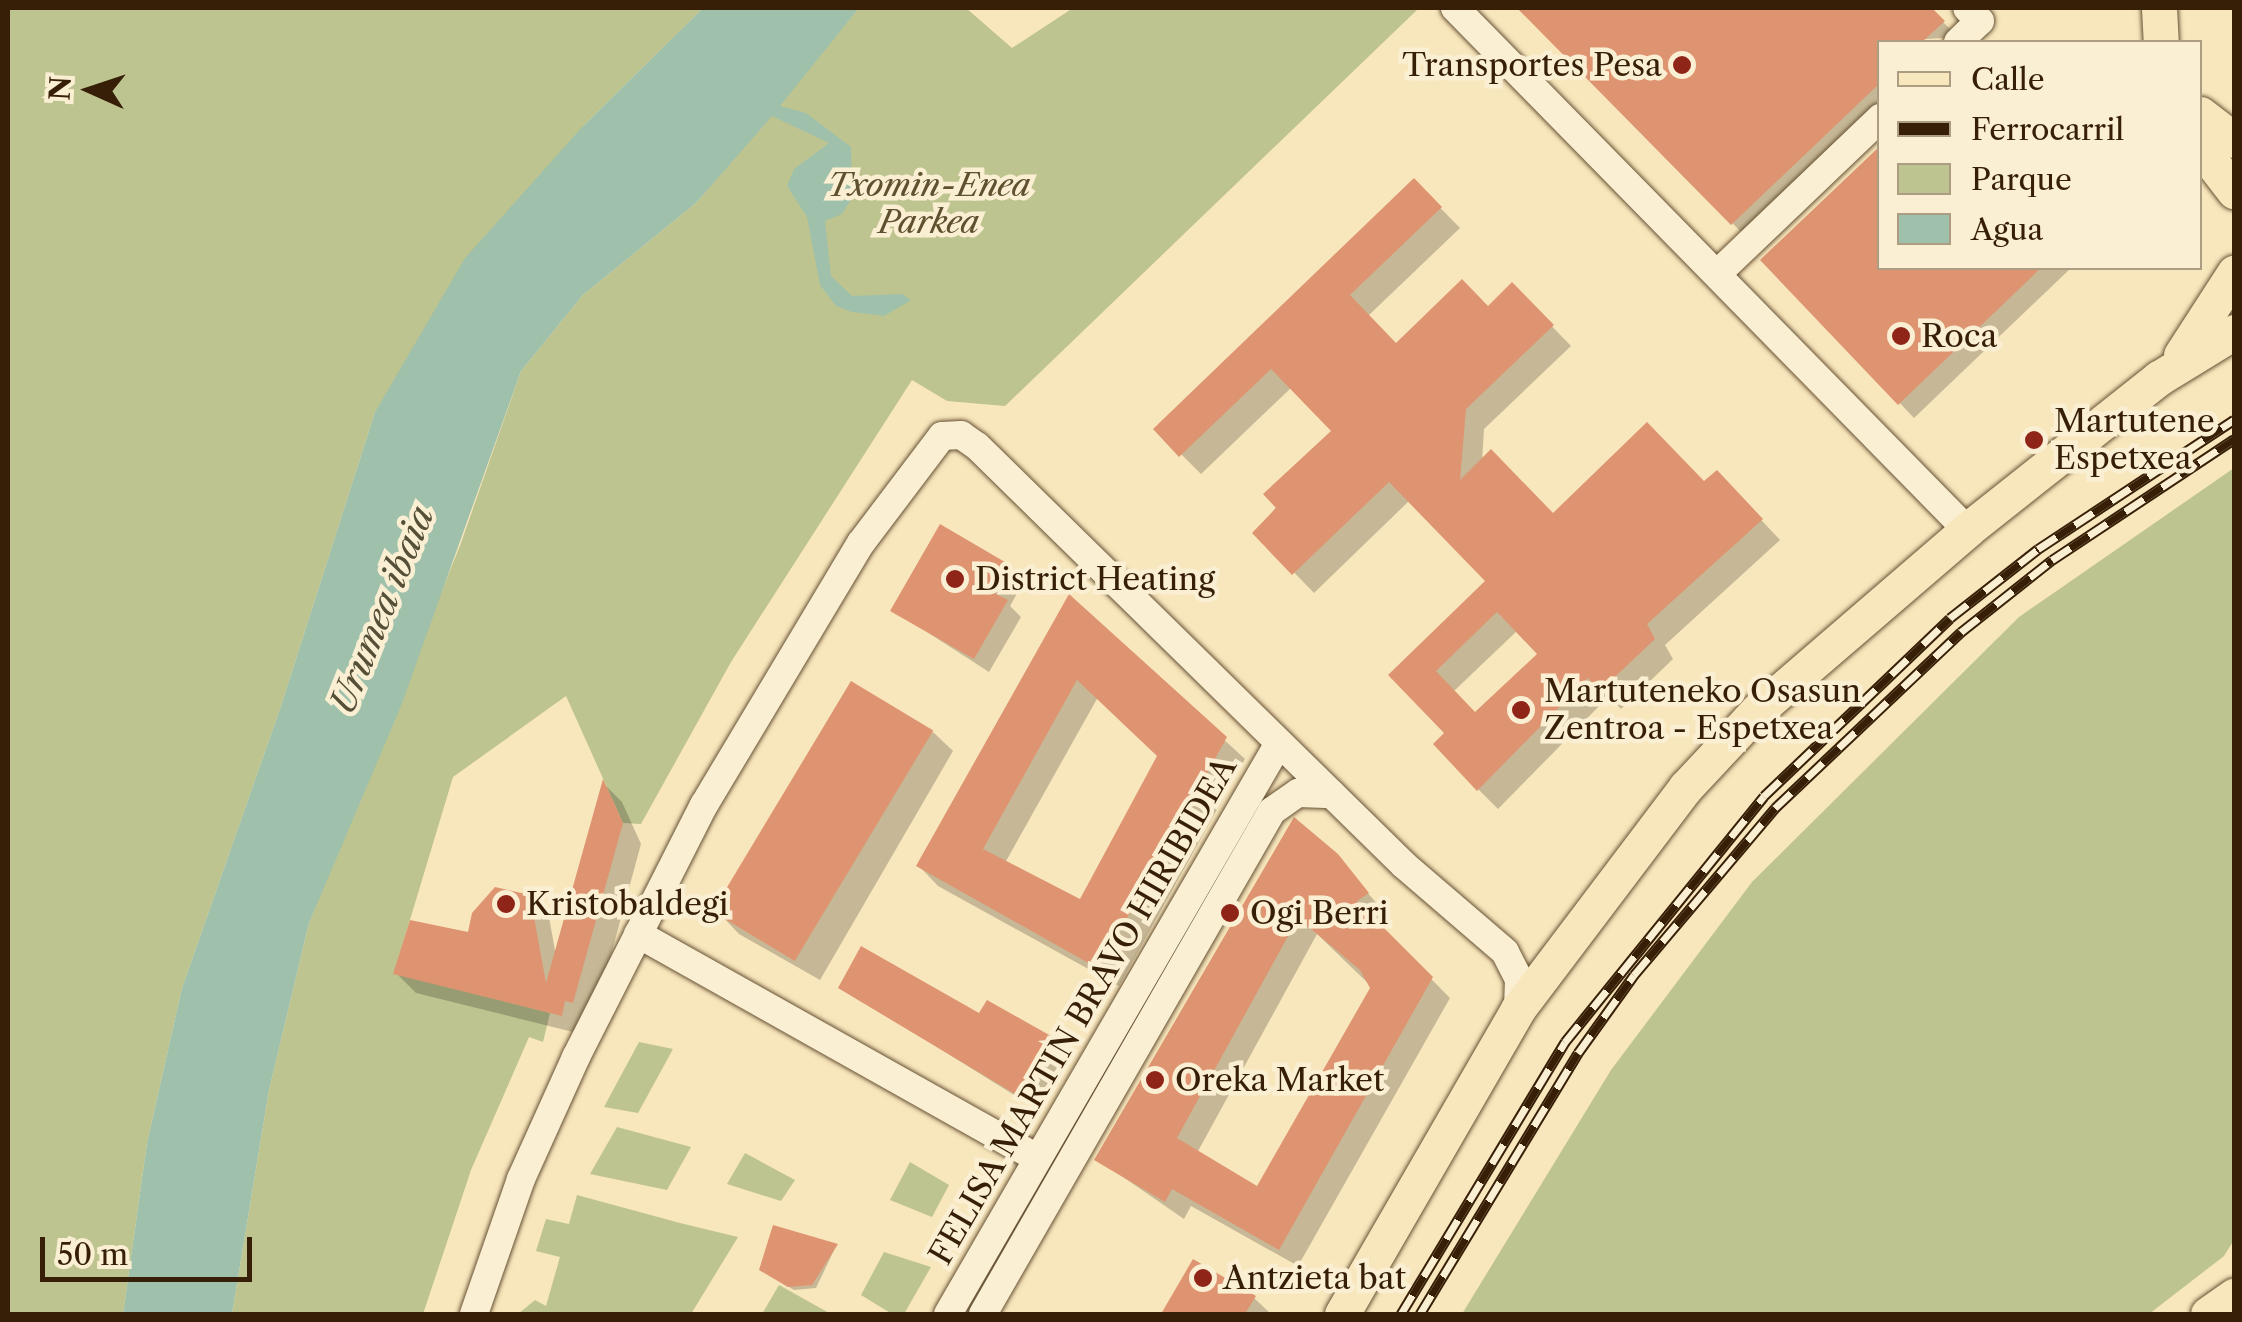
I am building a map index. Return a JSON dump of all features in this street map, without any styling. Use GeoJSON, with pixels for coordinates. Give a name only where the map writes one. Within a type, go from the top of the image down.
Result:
{"type":"FeatureCollection","features":[{"type":"Feature","properties":{"kind":"main road"},"geometry":{"type":"LineString","coordinates":[[2159,8],[2160,40]]}},
{"type":"Feature","properties":{"kind":"main road"},"geometry":{"type":"LineString","coordinates":[[2202,116],[2234,140]]}},
{"type":"Feature","properties":{"kind":"main road"},"geometry":{"type":"LineString","coordinates":[[2202,151],[2234,191]]}},
{"type":"Feature","properties":{"kind":"main road"},"geometry":{"type":"LineString","coordinates":[[2158,378],[2211,317],[2234,273]]}},
{"type":"Feature","properties":{"kind":"main road"},"geometry":{"type":"LineString","coordinates":[[1342,1314],[1518,1009],[1558,951],[1686,787],[1758,710],[1967,530],[2158,378],[2234,332]]}},
{"type":"Feature","properties":{"kind":"street"},"geometry":{"type":"LineString","coordinates":[[1455,8],[1967,530]]}},
{"type":"Feature","properties":{"kind":"street"},"geometry":{"type":"LineString","coordinates":[[1960,40],[1980,21],[1967,8]]}},
{"type":"Feature","properties":{"kind":"street"},"geometry":{"type":"LineString","coordinates":[[1717,274],[1877,121]]}},
{"type":"Feature","properties":{"kind":"street"},"geometry":{"type":"LineString","coordinates":[[474,1314],[522,1178],[638,934],[766,697],[926,448],[942,436],[970,440],[1332,794],[1504,952],[1519,979],[1518,1009]]}},
{"type":"Feature","properties":{"kind":"street","name":"FELISA MARTIN BRAVO HIRIBIDEA"},"geometry":{"type":"LineString","coordinates":[[948,1314],[1279,742]]}},
{"type":"Feature","properties":{"kind":"street"},"geometry":{"type":"LineString","coordinates":[[983,1314],[1272,811],[1298,794],[1332,794]]}},
{"type":"Feature","properties":{"kind":"street"},"geometry":{"type":"LineString","coordinates":[[638,934],[1036,1158]]}},
{"type":"Feature","properties":{"kind":"street"},"geometry":{"type":"LineString","coordinates":[[1504,952],[1532,960],[1558,951]]}},
{"type":"Feature","properties":{"kind":"green space"},"geometry":{"type":"Polygon","coordinates":[[[8,8],[703,8],[584,125],[375,412],[280,709],[182,988],[147,1143],[123,1314],[8,1314],[8,8]]]}},
{"type":"Feature","properties":{"kind":"green space","name":"Txomin-Enea Parkea"},"geometry":{"type":"Polygon","coordinates":[[[859,8],[966,8],[1012,48],[1073,8],[1417,10],[1005,406],[947,401],[912,380],[731,662],[641,824],[623,823],[566,696],[453,777],[394,973],[550,1013],[543,1042],[529,1037],[471,1170],[423,1314],[232,1314],[269,1090],[309,923],[461,543],[521,371],[583,295],[696,203],[859,8]]]}},
{"type":"Feature","properties":{"kind":"green space"},"geometry":{"type":"Polygon","coordinates":[[[2234,468],[2234,1240],[2224,1256],[2149,1314],[1462,1314],[1611,1070],[1752,882],[2019,617],[2234,468]]]}},
{"type":"Feature","properties":{"kind":"green space"},"geometry":{"type":"Polygon","coordinates":[[[639,1042],[673,1049],[638,1113],[604,1107],[639,1042]]]}},
{"type":"Feature","properties":{"kind":"green space"},"geometry":{"type":"Polygon","coordinates":[[[617,1127],[691,1147],[667,1190],[590,1174],[617,1127]]]}},
{"type":"Feature","properties":{"kind":"green space"},"geometry":{"type":"Polygon","coordinates":[[[745,1153],[795,1180],[781,1201],[727,1184],[745,1153]]]}},
{"type":"Feature","properties":{"kind":"green space"},"geometry":{"type":"Polygon","coordinates":[[[910,1162],[949,1185],[932,1217],[890,1200],[910,1162]]]}},
{"type":"Feature","properties":{"kind":"green space"},"geometry":{"type":"Polygon","coordinates":[[[577,1195],[738,1237],[691,1314],[518,1314],[535,1300],[546,1306],[560,1257],[536,1251],[546,1219],[569,1224],[577,1195]]]}},
{"type":"Feature","properties":{"kind":"green space"},"geometry":{"type":"Polygon","coordinates":[[[884,1252],[931,1267],[904,1314],[892,1314],[861,1295],[884,1252]]]}},
{"type":"Feature","properties":{"kind":"green space"},"geometry":{"type":"Polygon","coordinates":[[[779,1285],[831,1314],[762,1314],[779,1285]]]}},
{"type":"Feature","properties":{"kind":"water","name":"Urumea ibaia"},"geometry":{"type":"Polygon","coordinates":[[[703,8],[859,8],[780,106],[806,113],[851,147],[852,198],[842,214],[825,221],[831,276],[852,296],[902,294],[911,300],[884,316],[852,312],[836,306],[820,285],[807,217],[787,186],[794,169],[829,143],[772,116],[696,203],[583,295],[521,371],[401,706],[309,923],[269,1090],[232,1314],[123,1314],[147,1143],[182,988],[280,709],[375,412],[465,258],[584,125],[703,8]]]}},
{"type":"Feature","properties":{"kind":"building","name":"Transportes Pesa"},"geometry":{"type":"Polygon","coordinates":[[[1517,8],[1932,8],[1945,21],[1924,40],[1877,40],[1877,86],[1731,225],[1517,8]]]}},
{"type":"Feature","properties":{"kind":"building","name":"Roca"},"geometry":{"type":"Polygon","coordinates":[[[1877,149],[1877,270],[2039,270],[1898,405],[1760,260],[1877,149]]]}},
{"type":"Feature","properties":{"kind":"building"},"geometry":{"type":"Polygon","coordinates":[[[1414,178],[1442,207],[1350,295],[1396,343],[1462,279],[1488,306],[1512,282],[1554,325],[1466,409],[1460,480],[1491,449],[1553,513],[1647,422],[1704,481],[1717,470],[1763,519],[1647,624],[1655,639],[1600,691],[1588,678],[1477,791],[1433,744],[1444,733],[1388,675],[1485,581],[1389,482],[1292,575],[1252,533],[1276,508],[1263,494],[1331,431],[1271,369],[1179,457],[1153,429],[1414,178]],[[1497,612],[1436,671],[1475,712],[1537,654],[1497,612]]]}},
{"type":"Feature","properties":{"kind":"building","name":"District Heating"},"geometry":{"type":"Polygon","coordinates":[[[940,524],[1010,565],[994,593],[1008,600],[974,659],[890,611],[940,524]]]}},
{"type":"Feature","properties":{"kind":"building"},"geometry":{"type":"Polygon","coordinates":[[[1069,594],[1227,737],[1099,969],[916,866],[1069,594]],[[1077,680],[983,849],[1080,899],[1157,756],[1077,680]]]}},
{"type":"Feature","properties":{"kind":"building"},"geometry":{"type":"Polygon","coordinates":[[[851,681],[933,730],[795,961],[712,912],[851,681]]]}},
{"type":"Feature","properties":{"kind":"building","name":"Kristobaldegi"},"geometry":{"type":"Polygon","coordinates":[[[603,779],[623,823],[573,1003],[565,1001],[562,1016],[393,974],[410,920],[468,932],[472,913],[495,887],[530,895],[546,983],[603,779]]]}},
{"type":"Feature","properties":{"kind":"building"},"geometry":{"type":"Polygon","coordinates":[[[1294,817],[1338,854],[1369,893],[1357,901],[1433,977],[1279,1250],[1172,1189],[1165,1202],[1094,1160],[1294,817]],[[1298,918],[1177,1138],[1257,1186],[1370,988],[1360,970],[1298,918]]]}},
{"type":"Feature","properties":{"kind":"building"},"geometry":{"type":"Polygon","coordinates":[[[861,946],[979,1013],[987,1000],[1058,1040],[1025,1100],[838,988],[861,946]]]}},
{"type":"Feature","properties":{"kind":"building"},"geometry":{"type":"Polygon","coordinates":[[[773,1225],[838,1244],[812,1285],[788,1287],[759,1270],[773,1225]]]}},
{"type":"Feature","properties":{"kind":"building","name":"Antzieta bat"},"geometry":{"type":"Polygon","coordinates":[[[1193,1259],[1256,1296],[1245,1314],[1161,1314],[1193,1259]]]}},
{"type":"Feature","properties":{"kind":"railway"},"geometry":{"type":"LineString","coordinates":[[1401,1314],[1565,1042],[1764,796],[1950,618],[2038,549],[2234,420]]}},
{"type":"Feature","properties":{"kind":"railway"},"geometry":{"type":"LineString","coordinates":[[1420,1314],[1578,1053],[1634,975],[1775,808],[1961,632],[2052,560],[2234,439]]}},
{"type":"Feature","properties":{"kind":"place","name":"Transportes Pesa"},"geometry":{"type":"Point","coordinates":[1682,65]}},
{"type":"Feature","properties":{"kind":"place","name":"Roca"},"geometry":{"type":"Point","coordinates":[1901,336]}},
{"type":"Feature","properties":{"kind":"place","name":"Martutene Espetxea"},"geometry":{"type":"Point","coordinates":[2034,440]}},
{"type":"Feature","properties":{"kind":"place","name":"District Heating"},"geometry":{"type":"Point","coordinates":[955,579]}},
{"type":"Feature","properties":{"kind":"place","name":"Martuteneko Osasun Zentroa - Espetxea"},"geometry":{"type":"Point","coordinates":[1521,710]}},
{"type":"Feature","properties":{"kind":"place","name":"Kristobaldegi"},"geometry":{"type":"Point","coordinates":[506,904]}},
{"type":"Feature","properties":{"kind":"place","name":"Ogi Berri"},"geometry":{"type":"Point","coordinates":[1230,913]}},
{"type":"Feature","properties":{"kind":"place","name":"Oreka Market"},"geometry":{"type":"Point","coordinates":[1155,1080]}},
{"type":"Feature","properties":{"kind":"place","name":"Antzieta bat"},"geometry":{"type":"Point","coordinates":[1203,1278]}}]}
